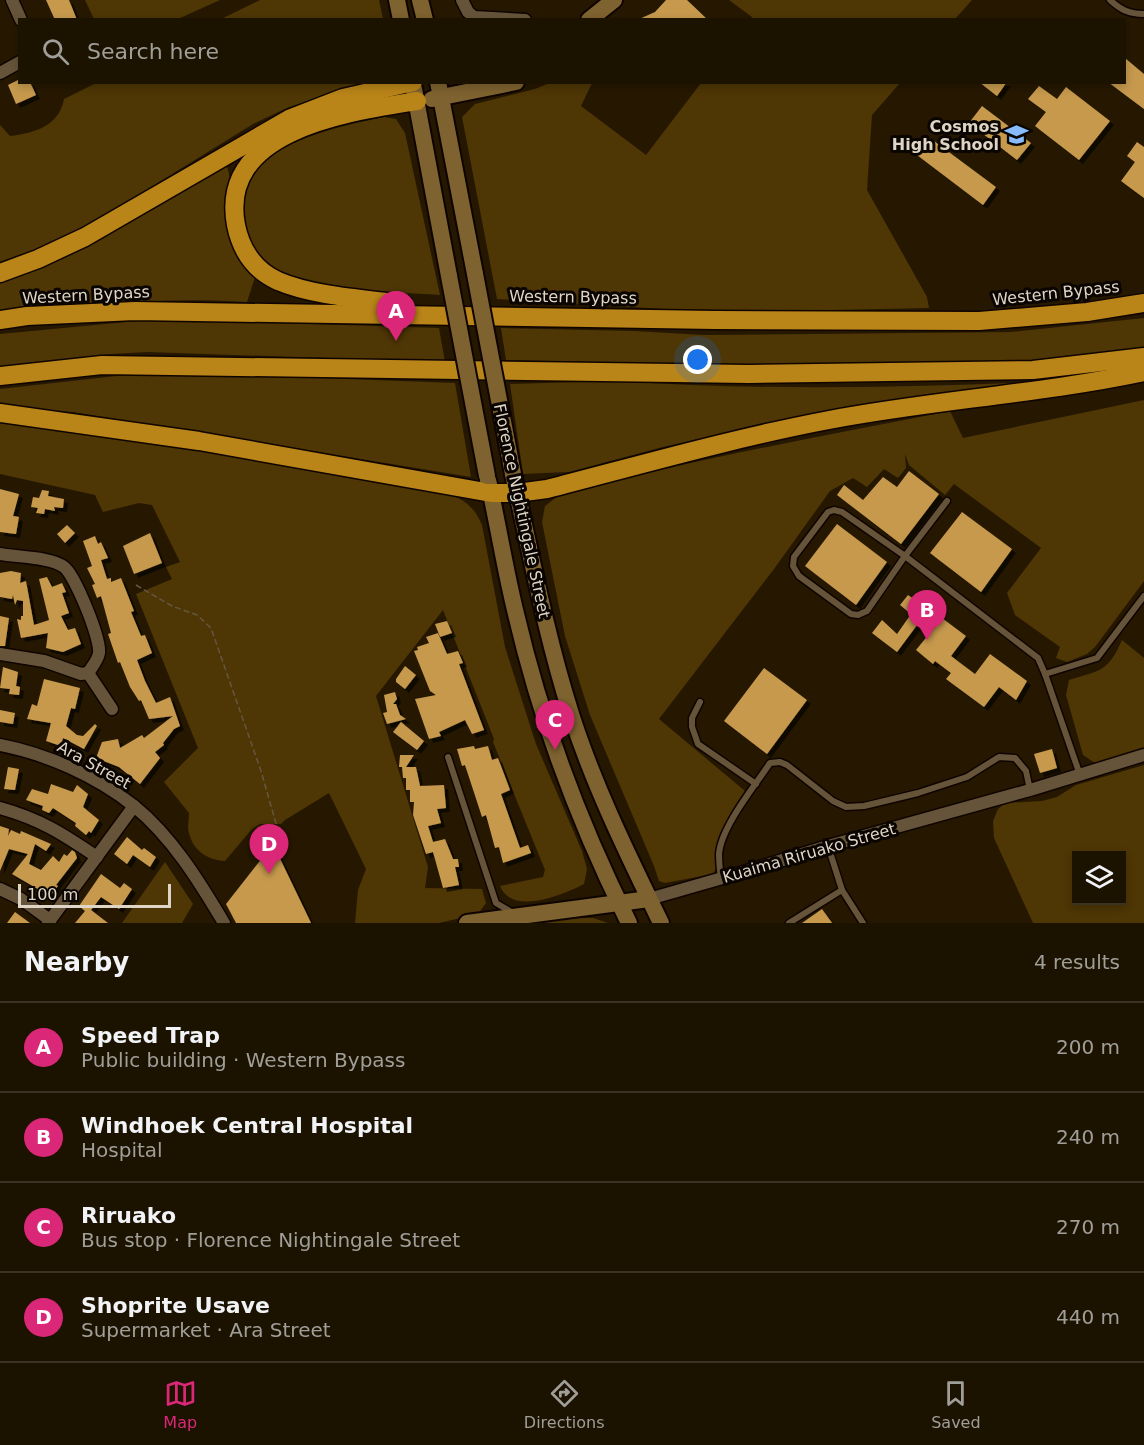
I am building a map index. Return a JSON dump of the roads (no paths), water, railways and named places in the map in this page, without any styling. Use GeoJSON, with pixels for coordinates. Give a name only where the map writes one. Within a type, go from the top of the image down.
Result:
{"type":"FeatureCollection","features":[{"type":"Feature","properties":{"kind":"highway"},"geometry":{"type":"LineString","coordinates":[[0,273],[38,259],[85,237],[289,119],[344,98],[404,84]]}},
{"type":"Feature","properties":{"kind":"highway"},"geometry":{"type":"LineString","coordinates":[[417,101],[366,109],[315,123],[279,140],[253,157],[242,176],[237,192],[234,210],[239,239],[255,267],[276,280],[301,289],[472,315]]}},
{"type":"Feature","properties":{"kind":"highway","name":"Western Bypass"},"geometry":{"type":"LineString","coordinates":[[0,320],[27,316],[135,310],[715,320],[979,321],[1087,312],[1144,303]]}},
{"type":"Feature","properties":{"kind":"highway"},"geometry":{"type":"LineString","coordinates":[[0,376],[102,365],[737,374],[1033,370],[1144,357]]}},
{"type":"Feature","properties":{"kind":"highway"},"geometry":{"type":"LineString","coordinates":[[0,413],[489,485],[517,493],[547,489],[766,433],[829,420],[898,408],[1064,387],[1144,372]]}},
{"type":"Feature","properties":{"kind":"main road"},"geometry":{"type":"LineString","coordinates":[[397,0],[401,18]]}},
{"type":"Feature","properties":{"kind":"main road"},"geometry":{"type":"LineString","coordinates":[[420,0],[424,18]]}},
{"type":"Feature","properties":{"kind":"main road"},"geometry":{"type":"LineString","coordinates":[[591,18],[614,0]]}},
{"type":"Feature","properties":{"kind":"main road"},"geometry":{"type":"LineString","coordinates":[[601,18],[614,0]]}},
{"type":"Feature","properties":{"kind":"main road","name":"Florence Nightingale Street"},"geometry":{"type":"LineString","coordinates":[[413,84],[516,616],[555,750],[629,923]]}},
{"type":"Feature","properties":{"kind":"main road"},"geometry":{"type":"LineString","coordinates":[[417,101],[439,90],[497,84]]}},
{"type":"Feature","properties":{"kind":"main road","name":"Florence Nightingale Street"},"geometry":{"type":"LineString","coordinates":[[439,90],[513,474],[547,632],[571,715],[607,809],[661,923]]}},
{"type":"Feature","properties":{"kind":"main road","name":"Kuaima Riruako Street"},"geometry":{"type":"LineString","coordinates":[[467,923],[517,919],[649,899]]}},
{"type":"Feature","properties":{"kind":"street"},"geometry":{"type":"LineString","coordinates":[[12,0],[20,18]]}},
{"type":"Feature","properties":{"kind":"street"},"geometry":{"type":"LineString","coordinates":[[462,0],[468,12],[474,17],[491,18]]}},
{"type":"Feature","properties":{"kind":"street"},"geometry":{"type":"LineString","coordinates":[[0,73],[18,63]]}},
{"type":"Feature","properties":{"kind":"street"},"geometry":{"type":"LineString","coordinates":[[0,554],[56,562],[70,572],[99,645],[99,655],[88,673]]}},
{"type":"Feature","properties":{"kind":"street"},"geometry":{"type":"LineString","coordinates":[[0,654],[44,661],[81,674],[88,673]]}},
{"type":"Feature","properties":{"kind":"street"},"geometry":{"type":"LineString","coordinates":[[88,673],[112,709]]}},
{"type":"Feature","properties":{"kind":"street","name":"Ara Street"},"geometry":{"type":"LineString","coordinates":[[0,745],[52,759],[100,784],[134,806],[175,850],[203,888],[224,923]]}},
{"type":"Feature","properties":{"kind":"street","name":"Kuaima Riruako Street"},"geometry":{"type":"LineString","coordinates":[[649,899],[1144,755]]}},
{"type":"Feature","properties":{"kind":"street"},"geometry":{"type":"LineString","coordinates":[[0,889],[21,899],[49,922],[134,806]]}},
{"type":"Feature","properties":{"kind":"street"},"geometry":{"type":"LineString","coordinates":[[0,808],[48,825],[96,857]]}},
{"type":"Feature","properties":{"kind":"lane"},"geometry":{"type":"LineString","coordinates":[[1110,0],[1119,8],[1132,14],[1144,14]]}},
{"type":"Feature","properties":{"kind":"lane"},"geometry":{"type":"LineString","coordinates":[[947,501],[905,556],[867,611],[858,615],[851,614],[799,576],[793,566],[794,557],[828,512],[834,510],[842,513],[905,556],[1038,658],[1046,674],[1080,775]]}},
{"type":"Feature","properties":{"kind":"lane"},"geometry":{"type":"LineString","coordinates":[[1046,674],[1097,658],[1144,596]]}},
{"type":"Feature","properties":{"kind":"lane"},"geometry":{"type":"LineString","coordinates":[[700,702],[692,718],[692,727],[698,744],[756,784]]}},
{"type":"Feature","properties":{"kind":"lane"},"geometry":{"type":"LineString","coordinates":[[448,757],[496,903],[517,919]]}},
{"type":"Feature","properties":{"kind":"lane"},"geometry":{"type":"LineString","coordinates":[[721,879],[719,854],[722,841],[735,814],[770,763],[780,762],[787,765],[833,801],[846,807],[864,806],[918,793],[967,777],[999,757],[1015,758],[1026,771],[1030,790]]}},
{"type":"Feature","properties":{"kind":"lane"},"geometry":{"type":"LineString","coordinates":[[828,846],[842,890],[863,923]]}},
{"type":"Feature","properties":{"kind":"lane"},"geometry":{"type":"LineString","coordinates":[[789,923],[842,890]]}},
{"type":"Feature","properties":{"kind":"place","name":"Cosmos High School"},"geometry":{"type":"Point","coordinates":[1017,135]}},
{"type":"Feature","properties":{"kind":"place","name":"Speed Trap"},"geometry":{"type":"Point","coordinates":[396,341]}},
{"type":"Feature","properties":{"kind":"place","name":"Windhoek Central Hospital"},"geometry":{"type":"Point","coordinates":[927,640]}},
{"type":"Feature","properties":{"kind":"place","name":"Riruako"},"geometry":{"type":"Point","coordinates":[555,750]}},
{"type":"Feature","properties":{"kind":"place","name":"Shoprite Usave"},"geometry":{"type":"Point","coordinates":[269,874]}}]}
